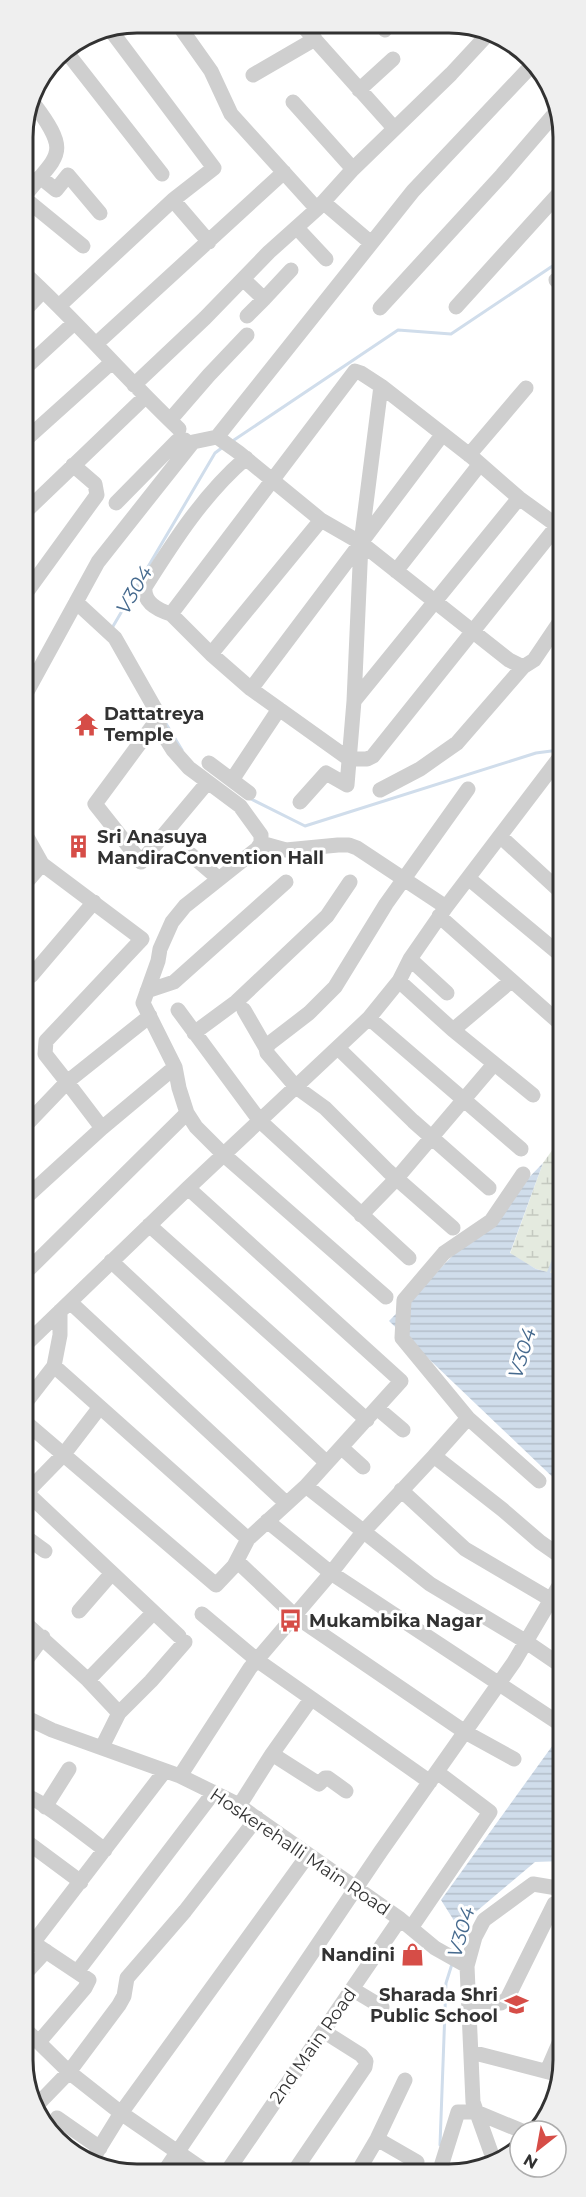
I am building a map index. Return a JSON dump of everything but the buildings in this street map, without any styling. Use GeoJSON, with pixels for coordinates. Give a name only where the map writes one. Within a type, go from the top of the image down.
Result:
{"type":"FeatureCollection","features":[{"type":"Feature","properties":{"kind":"street"},"geometry":{"type":"LineString","coordinates":[[189,33],[211,71],[231,114],[284,172],[320,206],[371,243]]}},
{"type":"Feature","properties":{"kind":"street"},"geometry":{"type":"LineString","coordinates":[[309,33],[394,128]]}},
{"type":"Feature","properties":{"kind":"street"},"geometry":{"type":"LineString","coordinates":[[59,306],[173,200],[214,168],[115,36]]}},
{"type":"Feature","properties":{"kind":"street"},"geometry":{"type":"LineString","coordinates":[[253,75],[315,39]]}},
{"type":"Feature","properties":{"kind":"street"},"geometry":{"type":"LineString","coordinates":[[134,385],[320,206],[353,169],[451,75],[483,39]]}},
{"type":"Feature","properties":{"kind":"street"},"geometry":{"type":"LineString","coordinates":[[71,57],[162,174]]}},
{"type":"Feature","properties":{"kind":"street"},"geometry":{"type":"LineString","coordinates":[[359,90],[393,59]]}},
{"type":"Feature","properties":{"kind":"street"},"geometry":{"type":"LineString","coordinates":[[528,69],[413,191],[371,243],[232,448],[216,485],[168,550],[145,587],[144,594],[160,610],[171,614],[211,654],[251,689],[349,759],[367,759],[372,756],[553,536]]}},
{"type":"Feature","properties":{"kind":"street"},"geometry":{"type":"LineString","coordinates":[[293,102],[353,169]]}},
{"type":"Feature","properties":{"kind":"street"},"geometry":{"type":"LineString","coordinates":[[33,183],[55,160],[58,150],[50,125],[38,109]]}},
{"type":"Feature","properties":{"kind":"street"},"geometry":{"type":"LineString","coordinates":[[380,308],[551,118]]}},
{"type":"Feature","properties":{"kind":"street"},"geometry":{"type":"LineString","coordinates":[[96,344],[284,172]]}},
{"type":"Feature","properties":{"kind":"street"},"geometry":{"type":"LineString","coordinates":[[33,188],[56,190],[68,175],[100,213]]}},
{"type":"Feature","properties":{"kind":"street"},"geometry":{"type":"LineString","coordinates":[[33,193],[83,246]]}},
{"type":"Feature","properties":{"kind":"street"},"geometry":{"type":"LineString","coordinates":[[173,200],[209,242]]}},
{"type":"Feature","properties":{"kind":"street"},"geometry":{"type":"LineString","coordinates":[[456,307],[553,200]]}},
{"type":"Feature","properties":{"kind":"street"},"geometry":{"type":"LineString","coordinates":[[297,228],[326,260]]}},
{"type":"Feature","properties":{"kind":"street"},"geometry":{"type":"LineString","coordinates":[[247,316],[291,270]]}},
{"type":"Feature","properties":{"kind":"street"},"geometry":{"type":"LineString","coordinates":[[243,279],[264,298]]}},
{"type":"Feature","properties":{"kind":"street"},"geometry":{"type":"LineString","coordinates":[[33,281],[174,424],[208,375],[247,335]]}},
{"type":"Feature","properties":{"kind":"street"},"geometry":{"type":"LineString","coordinates":[[33,302],[44,291]]}},
{"type":"Feature","properties":{"kind":"street"},"geometry":{"type":"LineString","coordinates":[[33,361],[74,322]]}},
{"type":"Feature","properties":{"kind":"street"},"geometry":{"type":"LineString","coordinates":[[33,433],[112,362]]}},
{"type":"Feature","properties":{"kind":"street"},"geometry":{"type":"LineString","coordinates":[[171,614],[355,371],[381,386],[553,523]]}},
{"type":"Feature","properties":{"kind":"street"},"geometry":{"type":"LineString","coordinates":[[300,802],[326,773],[347,785],[354,701],[361,543],[381,386]]}},
{"type":"Feature","properties":{"kind":"street"},"geometry":{"type":"LineString","coordinates":[[396,571],[526,388]]}},
{"type":"Feature","properties":{"kind":"street"},"geometry":{"type":"LineString","coordinates":[[33,504],[145,397]]}},
{"type":"Feature","properties":{"kind":"street"},"geometry":{"type":"LineString","coordinates":[[251,689],[442,435]]}},
{"type":"Feature","properties":{"kind":"street"},"geometry":{"type":"LineString","coordinates":[[116,503],[177,441],[186,440],[190,445]]}},
{"type":"Feature","properties":{"kind":"street"},"geometry":{"type":"LineString","coordinates":[[33,681],[98,562],[193,442],[232,448],[321,520],[361,543],[509,660],[523,667]]}},
{"type":"Feature","properties":{"kind":"street"},"geometry":{"type":"LineString","coordinates":[[33,583],[97,495],[94,484],[73,465]]}},
{"type":"Feature","properties":{"kind":"street"},"geometry":{"type":"LineString","coordinates":[[354,701],[519,498]]}},
{"type":"Feature","properties":{"kind":"street"},"geometry":{"type":"LineString","coordinates":[[211,654],[321,520]]}},
{"type":"Feature","properties":{"kind":"street"},"geometry":{"type":"LineString","coordinates":[[76,602],[115,638],[157,712],[157,720],[164,739],[189,768],[240,806],[261,835],[261,843]]}},
{"type":"Feature","properties":{"kind":"street"},"geometry":{"type":"LineString","coordinates":[[380,790],[420,769],[457,743],[523,667],[534,660],[553,632]]}},
{"type":"Feature","properties":{"kind":"street"},"geometry":{"type":"LineString","coordinates":[[232,780],[279,709]]}},
{"type":"Feature","properties":{"kind":"street"},"geometry":{"type":"LineString","coordinates":[[157,720],[95,804],[141,862],[207,783]]}},
{"type":"Feature","properties":{"kind":"street"},"geometry":{"type":"LineString","coordinates":[[209,763],[249,793]]}},
{"type":"Feature","properties":{"kind":"street"},"geometry":{"type":"LineString","coordinates":[[33,1337],[369,1018],[399,981],[410,959],[442,911],[553,765]]}},
{"type":"Feature","properties":{"kind":"street"},"geometry":{"type":"LineString","coordinates":[[266,1048],[270,1042],[309,1013],[335,987],[386,904],[468,789]]}},
{"type":"Feature","properties":{"kind":"street"},"geometry":{"type":"LineString","coordinates":[[500,836],[553,885]]}},
{"type":"Feature","properties":{"kind":"street"},"geometry":{"type":"LineString","coordinates":[[261,843],[185,906],[172,922],[160,949],[143,1003],[175,1067],[187,1113],[196,1126],[224,1155],[386,1297]]}},
{"type":"Feature","properties":{"kind":"street"},"geometry":{"type":"LineString","coordinates":[[261,843],[294,850],[349,845],[405,879],[442,911],[511,981],[553,1017]]}},
{"type":"Feature","properties":{"kind":"street"},"geometry":{"type":"LineString","coordinates":[[33,848],[42,864],[142,939],[160,949]]}},
{"type":"Feature","properties":{"kind":"street"},"geometry":{"type":"LineString","coordinates":[[190,854],[218,878]]}},
{"type":"Feature","properties":{"kind":"street"},"geometry":{"type":"LineString","coordinates":[[33,874],[42,864]]}},
{"type":"Feature","properties":{"kind":"street"},"geometry":{"type":"LineString","coordinates":[[468,878],[553,949]]}},
{"type":"Feature","properties":{"kind":"street"},"geometry":{"type":"LineString","coordinates":[[147,991],[174,982],[286,882]]}},
{"type":"Feature","properties":{"kind":"street"},"geometry":{"type":"LineString","coordinates":[[194,1033],[236,1002],[327,916],[350,882]]}},
{"type":"Feature","properties":{"kind":"street"},"geometry":{"type":"LineString","coordinates":[[33,974],[94,902]]}},
{"type":"Feature","properties":{"kind":"street"},"geometry":{"type":"LineString","coordinates":[[102,1128],[45,1054],[46,1041],[142,939]]}},
{"type":"Feature","properties":{"kind":"street"},"geometry":{"type":"LineString","coordinates":[[410,959],[447,993]]}},
{"type":"Feature","properties":{"kind":"street"},"geometry":{"type":"LineString","coordinates":[[399,981],[453,1030],[532,1095]]}},
{"type":"Feature","properties":{"kind":"street"},"geometry":{"type":"LineString","coordinates":[[453,1030],[511,981]]}},
{"type":"Feature","properties":{"kind":"street"},"geometry":{"type":"LineString","coordinates":[[178,1010],[260,1121],[409,1258]]}},
{"type":"Feature","properties":{"kind":"street"},"geometry":{"type":"LineString","coordinates":[[244,1010],[267,1053],[296,1087],[325,1108],[397,1178],[453,1228]]}},
{"type":"Feature","properties":{"kind":"street"},"geometry":{"type":"LineString","coordinates":[[33,1118],[67,1082],[150,1016]]}},
{"type":"Feature","properties":{"kind":"street"},"geometry":{"type":"LineString","coordinates":[[369,1018],[521,1149]]}},
{"type":"Feature","properties":{"kind":"street"},"geometry":{"type":"LineString","coordinates":[[338,1048],[489,1188]]}},
{"type":"Feature","properties":{"kind":"street"},"geometry":{"type":"LineString","coordinates":[[361,1215],[397,1178],[494,1064]]}},
{"type":"Feature","properties":{"kind":"street"},"geometry":{"type":"LineString","coordinates":[[33,1191],[102,1128],[175,1067]]}},
{"type":"Feature","properties":{"kind":"street"},"geometry":{"type":"LineString","coordinates":[[33,1265],[187,1113]]}},
{"type":"Feature","properties":{"kind":"street"},"geometry":{"type":"LineString","coordinates":[[524,1174],[490,1221],[444,1253],[404,1300],[402,1338],[468,1418],[539,1481]]}},
{"type":"Feature","properties":{"kind":"street"},"geometry":{"type":"LineString","coordinates":[[33,1428],[216,1585],[237,1561],[248,1539],[306,1486],[401,1382],[188,1188]]}},
{"type":"Feature","properties":{"kind":"street"},"geometry":{"type":"LineString","coordinates":[[149,1225],[367,1420]]}},
{"type":"Feature","properties":{"kind":"street"},"geometry":{"type":"LineString","coordinates":[[111,1262],[327,1463]]}},
{"type":"Feature","properties":{"kind":"street"},"geometry":{"type":"LineString","coordinates":[[33,1393],[54,1366],[65,1306]]}},
{"type":"Feature","properties":{"kind":"street"},"geometry":{"type":"LineString","coordinates":[[65,1306],[286,1503]]}},
{"type":"Feature","properties":{"kind":"street"},"geometry":{"type":"LineString","coordinates":[[54,1366],[248,1539]]}},
{"type":"Feature","properties":{"kind":"street"},"geometry":{"type":"LineString","coordinates":[[33,1486],[64,1454],[100,1407]]}},
{"type":"Feature","properties":{"kind":"street"},"geometry":{"type":"LineString","coordinates":[[378,1408],[403,1430]]}},
{"type":"Feature","properties":{"kind":"street"},"geometry":{"type":"LineString","coordinates":[[180,1776],[250,1668],[331,1574],[363,1532],[468,1418]]}},
{"type":"Feature","properties":{"kind":"street"},"geometry":{"type":"LineString","coordinates":[[342,1448],[363,1467]]}},
{"type":"Feature","properties":{"kind":"street"},"geometry":{"type":"LineString","coordinates":[[434,1456],[553,1551]]}},
{"type":"Feature","properties":{"kind":"street"},"geometry":{"type":"LineString","coordinates":[[306,1486],[430,1584],[553,1660]]}},
{"type":"Feature","properties":{"kind":"street"},"geometry":{"type":"LineString","coordinates":[[402,1490],[465,1549],[550,1599]]}},
{"type":"Feature","properties":{"kind":"street"},"geometry":{"type":"LineString","coordinates":[[33,1501],[182,1639],[151,1681],[119,1713],[102,1747]]}},
{"type":"Feature","properties":{"kind":"street"},"geometry":{"type":"LineString","coordinates":[[267,1521],[331,1574],[553,1719]]}},
{"type":"Feature","properties":{"kind":"street"},"geometry":{"type":"LineString","coordinates":[[33,1542],[45,1551]]}},
{"type":"Feature","properties":{"kind":"street"},"geometry":{"type":"LineString","coordinates":[[237,1561],[295,1616],[465,1731],[514,1759]]}},
{"type":"Feature","properties":{"kind":"street"},"geometry":{"type":"LineString","coordinates":[[80,1611],[112,1573]]}},
{"type":"Feature","properties":{"kind":"street"},"geometry":{"type":"LineString","coordinates":[[170,2164],[498,1684],[553,1594]]}},
{"type":"Feature","properties":{"kind":"street"},"geometry":{"type":"LineString","coordinates":[[88,1680],[153,1613]]}},
{"type":"Feature","properties":{"kind":"street"},"geometry":{"type":"LineString","coordinates":[[202,1614],[258,1661],[311,1699],[433,1777]]}},
{"type":"Feature","properties":{"kind":"street"},"geometry":{"type":"LineString","coordinates":[[33,1629],[88,1680],[119,1713]]}},
{"type":"Feature","properties":{"kind":"street"},"geometry":{"type":"LineString","coordinates":[[33,1650],[43,1637]]}},
{"type":"Feature","properties":{"kind":"street"},"geometry":{"type":"LineString","coordinates":[[239,1806],[311,1699]]}},
{"type":"Feature","properties":{"kind":"street","name":"Hoskerehalli Main Road"},"geometry":{"type":"LineString","coordinates":[[33,1721],[214,1791],[257,1818],[406,1924],[435,1948],[462,1964]]}},
{"type":"Feature","properties":{"kind":"street"},"geometry":{"type":"LineString","coordinates":[[272,1754],[320,1784],[328,1778],[346,1791]]}},
{"type":"Feature","properties":{"kind":"street"},"geometry":{"type":"LineString","coordinates":[[45,1807],[69,1769]]}},
{"type":"Feature","properties":{"kind":"street"},"geometry":{"type":"LineString","coordinates":[[39,2042],[88,1984],[88,1980],[34,1943],[164,1772]]}},
{"type":"Feature","properties":{"kind":"street","name":"2nd Main Road"},"geometry":{"type":"LineString","coordinates":[[232,2164],[352,1989],[406,1924],[490,1812],[433,1777]]}},
{"type":"Feature","properties":{"kind":"street"},"geometry":{"type":"LineString","coordinates":[[77,1972],[214,1791]]}},
{"type":"Feature","properties":{"kind":"street"},"geometry":{"type":"LineString","coordinates":[[33,1799],[105,1850]]}},
{"type":"Feature","properties":{"kind":"street"},"geometry":{"type":"LineString","coordinates":[[42,2100],[69,2072],[119,2005],[124,1996],[127,1978],[185,1911],[257,1818]]}},
{"type":"Feature","properties":{"kind":"street"},"geometry":{"type":"LineString","coordinates":[[33,1847],[81,1882]]}},
{"type":"Feature","properties":{"kind":"street"},"geometry":{"type":"LineString","coordinates":[[57,2118],[96,2154],[122,2113],[308,1855]]}},
{"type":"Feature","properties":{"kind":"street"},"geometry":{"type":"LineString","coordinates":[[493,2154],[473,2102],[469,2000],[462,1964],[484,1920],[533,1884],[553,1887]]}},
{"type":"Feature","properties":{"kind":"street"},"geometry":{"type":"LineString","coordinates":[[469,2000],[501,2003],[507,1999],[553,1906]]}},
{"type":"Feature","properties":{"kind":"street"},"geometry":{"type":"LineString","coordinates":[[352,1989],[382,2007]]}},
{"type":"Feature","properties":{"kind":"street"},"geometry":{"type":"LineString","coordinates":[[299,2164],[365,2067],[366,2061],[361,2055],[323,2031]]}},
{"type":"Feature","properties":{"kind":"street"},"geometry":{"type":"LineString","coordinates":[[33,2036],[69,2072],[122,2113],[196,2164]]}},
{"type":"Feature","properties":{"kind":"street"},"geometry":{"type":"LineString","coordinates":[[471,2052],[552,2072]]}},
{"type":"Feature","properties":{"kind":"street"},"geometry":{"type":"LineString","coordinates":[[362,2164],[405,2080]]}},
{"type":"Feature","properties":{"kind":"street"},"geometry":{"type":"LineString","coordinates":[[442,2164],[458,2112],[476,2112],[508,2125]]}},
{"type":"Feature","properties":{"kind":"street"},"geometry":{"type":"LineString","coordinates":[[377,2139],[417,2162]]}},
{"type":"Feature","properties":{"kind":"green space"},"geometry":{"type":"Polygon","coordinates":[[[553,1149],[553,1273],[536,1269],[510,1254],[543,1163],[553,1149]]]}},
{"type":"Feature","properties":{"kind":"water"},"geometry":{"type":"Polygon","coordinates":[[[543,1163],[510,1253],[536,1269],[553,1273],[553,1477],[389,1321],[543,1163]]]}},
{"type":"Feature","properties":{"kind":"water"},"geometry":{"type":"Polygon","coordinates":[[[553,1745],[553,1861],[535,1862],[458,1927],[441,1900],[553,1745]]]}},
{"type":"Feature","properties":{"kind":"waterway","name":"V304"},"geometry":{"type":"LineString","coordinates":[[231,442],[398,330],[451,334],[553,266]]}},
{"type":"Feature","properties":{"kind":"waterway","name":"V304"},"geometry":{"type":"LineString","coordinates":[[112,628],[215,453],[223,447]]}},
{"type":"Feature","properties":{"kind":"waterway","name":"V304"},"geometry":{"type":"LineString","coordinates":[[165,722],[182,750]]}},
{"type":"Feature","properties":{"kind":"waterway","name":"V304"},"geometry":{"type":"LineString","coordinates":[[251,799],[305,826],[536,753],[553,751]]}},
{"type":"Feature","properties":{"kind":"waterway","name":"V304"},"geometry":{"type":"LineString","coordinates":[[547,1276],[553,1261]]}},
{"type":"Feature","properties":{"kind":"waterway","name":"V304"},"geometry":{"type":"LineString","coordinates":[[454,1954],[464,1920]]}},
{"type":"Feature","properties":{"kind":"waterway","name":"V304"},"geometry":{"type":"LineString","coordinates":[[440,2145],[446,1983],[452,1964]]}},
{"type":"Feature","properties":{"kind":"place","name":"Dattatreya Temple"},"geometry":{"type":"Point","coordinates":[86,724]}},
{"type":"Feature","properties":{"kind":"place","name":"Sri Anasuya MandiraConvention Hall"},"geometry":{"type":"Point","coordinates":[79,847]}},
{"type":"Feature","properties":{"kind":"place","name":"Mukambika Nagar"},"geometry":{"type":"Point","coordinates":[291,1621]}},
{"type":"Feature","properties":{"kind":"place","name":"Nandini"},"geometry":{"type":"Point","coordinates":[413,1955]}},
{"type":"Feature","properties":{"kind":"place","name":"Sharada Shri Public School"},"geometry":{"type":"Point","coordinates":[516,2005]}}]}
